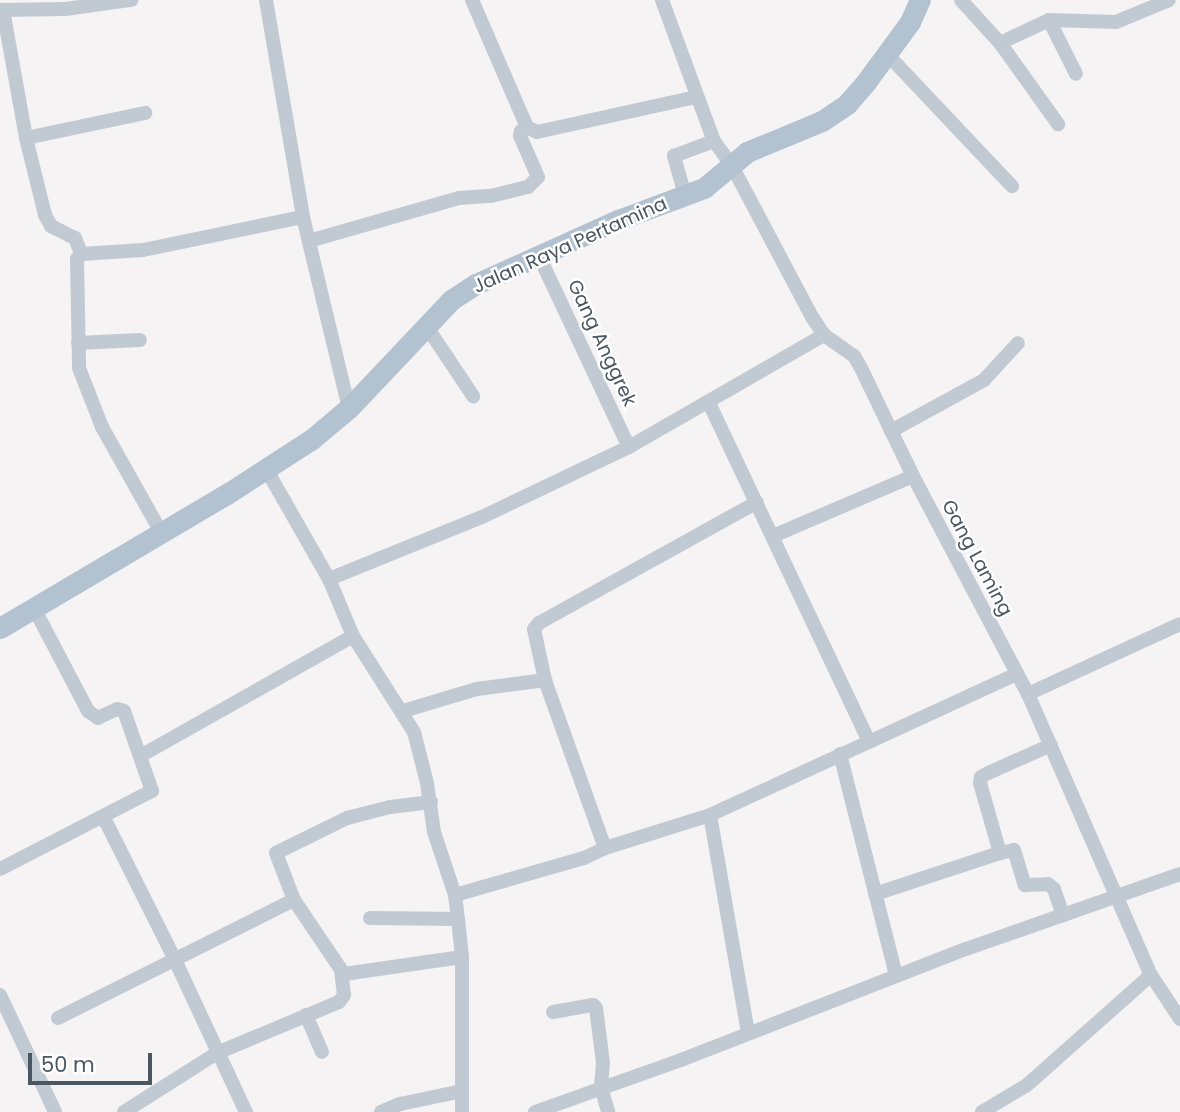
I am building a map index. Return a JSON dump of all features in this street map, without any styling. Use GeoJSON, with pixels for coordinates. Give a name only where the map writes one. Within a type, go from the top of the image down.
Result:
{"type":"FeatureCollection","features":[{"type":"Feature","properties":{"kind":"main road","name":"Jalan Raya Pertamina"},"geometry":{"type":"LineString","coordinates":[[0,628],[227,494],[312,439],[349,408],[425,324],[452,299],[476,284],[618,220],[704,188],[731,164],[768,142],[822,121],[839,110],[855,95],[887,54],[910,22],[920,0]]}},
{"type":"Feature","properties":{"kind":"street"},"geometry":{"type":"LineString","coordinates":[[81,254],[75,238],[51,226],[45,215],[26,138],[2,10],[131,0]]}},
{"type":"Feature","properties":{"kind":"street"},"geometry":{"type":"LineString","coordinates":[[266,0],[303,217],[349,408]]}},
{"type":"Feature","properties":{"kind":"street"},"geometry":{"type":"LineString","coordinates":[[472,0],[527,127],[537,132],[696,97]]}},
{"type":"Feature","properties":{"kind":"street","name":"Gang Laming"},"geometry":{"type":"LineString","coordinates":[[662,0],[714,141],[731,164],[824,335],[854,356],[913,476],[1028,694],[1119,896],[1151,975],[1176,1013]]}},
{"type":"Feature","properties":{"kind":"street"},"geometry":{"type":"LineString","coordinates":[[961,0],[1000,43],[1058,124]]}},
{"type":"Feature","properties":{"kind":"street"},"geometry":{"type":"LineString","coordinates":[[1000,43],[1049,20],[1116,22],[1169,0]]}},
{"type":"Feature","properties":{"kind":"street"},"geometry":{"type":"LineString","coordinates":[[1049,20],[1076,74]]}},
{"type":"Feature","properties":{"kind":"street"},"geometry":{"type":"LineString","coordinates":[[887,54],[1012,186]]}},
{"type":"Feature","properties":{"kind":"street"},"geometry":{"type":"LineString","coordinates":[[26,138],[145,113]]}},
{"type":"Feature","properties":{"kind":"street"},"geometry":{"type":"LineString","coordinates":[[309,241],[459,198],[491,196],[528,187],[538,177],[520,135],[527,127]]}},
{"type":"Feature","properties":{"kind":"street"},"geometry":{"type":"LineString","coordinates":[[685,195],[674,156],[714,141]]}},
{"type":"Feature","properties":{"kind":"street"},"geometry":{"type":"LineString","coordinates":[[161,532],[92,404],[79,368],[77,259],[81,254],[144,250],[303,217]]}},
{"type":"Feature","properties":{"kind":"street","name":"Gang Anggrek"},"geometry":{"type":"LineString","coordinates":[[539,256],[629,447]]}},
{"type":"Feature","properties":{"kind":"street"},"geometry":{"type":"LineString","coordinates":[[425,324],[473,396]]}},
{"type":"Feature","properties":{"kind":"street"},"geometry":{"type":"LineString","coordinates":[[329,579],[482,517],[629,447],[824,335]]}},
{"type":"Feature","properties":{"kind":"street"},"geometry":{"type":"LineString","coordinates":[[78,343],[139,340]]}},
{"type":"Feature","properties":{"kind":"street"},"geometry":{"type":"LineString","coordinates":[[891,431],[984,380],[1018,343]]}},
{"type":"Feature","properties":{"kind":"street"},"geometry":{"type":"LineString","coordinates":[[709,403],[869,742]]}},
{"type":"Feature","properties":{"kind":"street"},"geometry":{"type":"LineString","coordinates":[[265,467],[329,579],[353,636],[414,732],[431,802],[437,845],[455,895],[463,957],[462,1112]]}},
{"type":"Feature","properties":{"kind":"street"},"geometry":{"type":"LineString","coordinates":[[773,536],[913,476]]}},
{"type":"Feature","properties":{"kind":"street"},"geometry":{"type":"LineString","coordinates":[[605,848],[545,680],[534,634],[538,623],[757,502]]}},
{"type":"Feature","properties":{"kind":"street"},"geometry":{"type":"LineString","coordinates":[[0,869],[104,818],[152,791],[142,755],[121,709],[97,718],[88,711],[34,608]]}},
{"type":"Feature","properties":{"kind":"street"},"geometry":{"type":"LineString","coordinates":[[1028,694],[1180,624]]}},
{"type":"Feature","properties":{"kind":"street"},"geometry":{"type":"LineString","coordinates":[[142,755],[353,636]]}},
{"type":"Feature","properties":{"kind":"street"},"geometry":{"type":"LineString","coordinates":[[455,895],[583,858],[605,848],[710,815],[1017,674]]}},
{"type":"Feature","properties":{"kind":"street"},"geometry":{"type":"LineString","coordinates":[[402,710],[477,689],[545,680]]}},
{"type":"Feature","properties":{"kind":"street"},"geometry":{"type":"LineString","coordinates":[[1000,853],[980,783],[981,777],[1051,745]]}},
{"type":"Feature","properties":{"kind":"street"},"geometry":{"type":"LineString","coordinates":[[840,754],[896,976]]}},
{"type":"Feature","properties":{"kind":"street"},"geometry":{"type":"LineString","coordinates":[[124,1112],[217,1053],[343,999],[341,971],[294,900],[276,853],[279,849],[366,812],[431,802]]}},
{"type":"Feature","properties":{"kind":"street"},"geometry":{"type":"LineString","coordinates":[[710,815],[748,1033]]}},
{"type":"Feature","properties":{"kind":"street"},"geometry":{"type":"LineString","coordinates":[[104,818],[175,960],[246,1112]]}},
{"type":"Feature","properties":{"kind":"street"},"geometry":{"type":"LineString","coordinates":[[875,894],[1014,850],[1026,885],[1048,884],[1054,889],[1063,915]]}},
{"type":"Feature","properties":{"kind":"street"},"geometry":{"type":"LineString","coordinates":[[535,1112],[896,976],[1180,874]]}},
{"type":"Feature","properties":{"kind":"street"},"geometry":{"type":"LineString","coordinates":[[58,1018],[294,900]]}},
{"type":"Feature","properties":{"kind":"street"},"geometry":{"type":"LineString","coordinates":[[370,918],[458,919]]}},
{"type":"Feature","properties":{"kind":"street"},"geometry":{"type":"LineString","coordinates":[[341,971],[368,971],[463,957]]}},
{"type":"Feature","properties":{"kind":"street"},"geometry":{"type":"LineString","coordinates":[[982,1112],[1027,1085],[1151,975]]}},
{"type":"Feature","properties":{"kind":"street"},"geometry":{"type":"LineString","coordinates":[[0,995],[55,1112]]}},
{"type":"Feature","properties":{"kind":"street"},"geometry":{"type":"LineString","coordinates":[[554,1012],[593,1005],[596,1008],[603,1063],[601,1087],[608,1112]]}},
{"type":"Feature","properties":{"kind":"street"},"geometry":{"type":"LineString","coordinates":[[306,1015],[322,1052]]}},
{"type":"Feature","properties":{"kind":"street"},"geometry":{"type":"LineString","coordinates":[[381,1112],[400,1104],[462,1091]]}}]}
